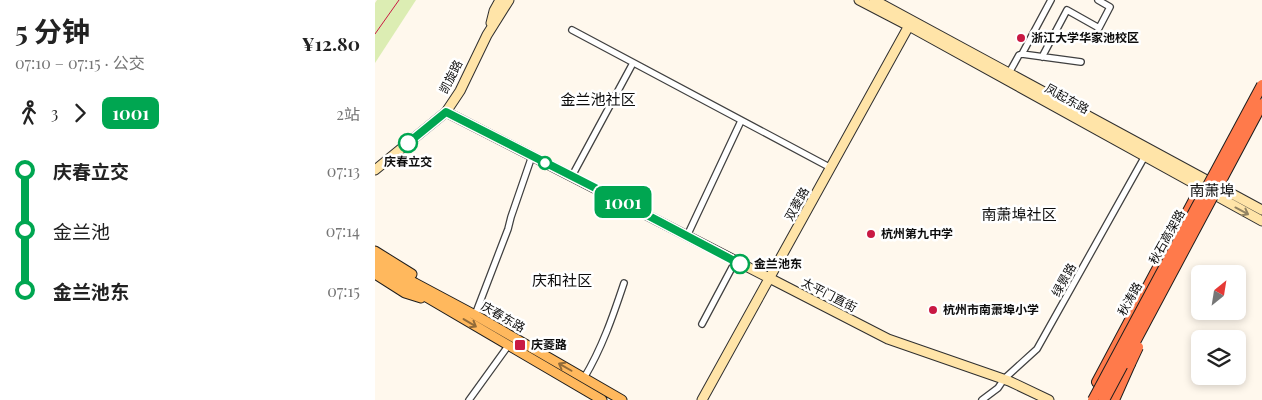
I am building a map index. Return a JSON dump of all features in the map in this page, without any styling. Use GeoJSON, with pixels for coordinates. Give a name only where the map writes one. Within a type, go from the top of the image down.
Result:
{"type":"FeatureCollection","features":[{"type":"Feature","properties":{"kind":"highway","name":"秋石高架路"},"geometry":{"type":"LineString","coordinates":[[1091,397],[1262,85]]}},
{"type":"Feature","properties":{"kind":"highway","name":"秋石高架路"},"geometry":{"type":"LineString","coordinates":[[1104,400],[1262,104]]}},
{"type":"Feature","properties":{"kind":"highway"},"geometry":{"type":"LineString","coordinates":[[1091,397],[1118,342],[1208,175],[1248,112]]}},
{"type":"Feature","properties":{"kind":"highway"},"geometry":{"type":"LineString","coordinates":[[1114,400],[1175,269]]}},
{"type":"Feature","properties":{"kind":"main road"},"geometry":{"type":"LineString","coordinates":[[487,35],[494,11],[500,0]]}},
{"type":"Feature","properties":{"kind":"main road","name":"凯旋路"},"geometry":{"type":"LineString","coordinates":[[375,170],[446,112],[460,91],[487,35],[509,0]]}},
{"type":"Feature","properties":{"kind":"main road","name":"凤起东路"},"geometry":{"type":"LineString","coordinates":[[859,0],[910,23],[1009,73],[1262,210]]}},
{"type":"Feature","properties":{"kind":"main road","name":"凤起东路"},"geometry":{"type":"LineString","coordinates":[[874,0],[910,23],[1262,221]]}},
{"type":"Feature","properties":{"kind":"main road","name":"双菱路"},"geometry":{"type":"LineString","coordinates":[[702,400],[910,23]]}},
{"type":"Feature","properties":{"kind":"main road","name":"秋涛路"},"geometry":{"type":"LineString","coordinates":[[1091,397],[1204,190],[1262,77]]}},
{"type":"Feature","properties":{"kind":"main road"},"geometry":{"type":"LineString","coordinates":[[1109,400],[1262,110]]}},
{"type":"Feature","properties":{"kind":"main road","name":"太平门直街"},"geometry":{"type":"LineString","coordinates":[[446,112],[888,339],[1004,379],[1049,400]]}},
{"type":"Feature","properties":{"kind":"main road","name":"庆春东路"},"geometry":{"type":"LineString","coordinates":[[375,251],[449,301]]}},
{"type":"Feature","properties":{"kind":"main road"},"geometry":{"type":"LineString","coordinates":[[375,259],[414,286]]}},
{"type":"Feature","properties":{"kind":"main road"},"geometry":{"type":"LineString","coordinates":[[375,267],[414,286]]}},
{"type":"Feature","properties":{"kind":"main road","name":"庆春东路"},"geometry":{"type":"LineString","coordinates":[[375,274],[405,292],[438,304]]}},
{"type":"Feature","properties":{"kind":"main road","name":"庆春东路"},"geometry":{"type":"LineString","coordinates":[[414,286],[475,315],[622,400]]}},
{"type":"Feature","properties":{"kind":"main road","name":"庆春东路"},"geometry":{"type":"LineString","coordinates":[[414,286],[438,304],[602,400]]}},
{"type":"Feature","properties":{"kind":"street"},"geometry":{"type":"LineString","coordinates":[[1009,73],[1019,54],[1022,54],[1051,0]]}},
{"type":"Feature","properties":{"kind":"street"},"geometry":{"type":"LineString","coordinates":[[1042,57],[1067,10],[1099,28],[1110,7],[1098,0]]}},
{"type":"Feature","properties":{"kind":"street"},"geometry":{"type":"LineString","coordinates":[[572,30],[831,168]]}},
{"type":"Feature","properties":{"kind":"street"},"geometry":{"type":"LineString","coordinates":[[1022,54],[1081,62]]}},
{"type":"Feature","properties":{"kind":"street"},"geometry":{"type":"LineString","coordinates":[[572,176],[633,63]]}},
{"type":"Feature","properties":{"kind":"street"},"geometry":{"type":"LineString","coordinates":[[687,236],[741,121]]}},
{"type":"Feature","properties":{"kind":"street"},"geometry":{"type":"LineString","coordinates":[[475,315],[508,229],[532,156]]}},
{"type":"Feature","properties":{"kind":"street","name":"绿景路"},"geometry":{"type":"LineString","coordinates":[[982,400],[998,388],[1004,379],[1037,349],[1145,156]]}},
{"type":"Feature","properties":{"kind":"street"},"geometry":{"type":"LineString","coordinates":[[702,324],[735,262]]}},
{"type":"Feature","properties":{"kind":"street"},"geometry":{"type":"LineString","coordinates":[[584,378],[606,336],[624,282]]}},
{"type":"Feature","properties":{"kind":"street"},"geometry":{"type":"LineString","coordinates":[[469,400],[508,346]]}},
{"type":"Feature","properties":{"kind":"green space"},"geometry":{"type":"Polygon","coordinates":[[[377,0],[416,0],[375,63],[375,3],[377,0]]]}},
{"type":"Feature","properties":{"kind":"railway"},"geometry":{"type":"LineString","coordinates":[[375,34],[399,0]]}},
{"type":"Feature","properties":{"kind":"bus line","name":"1001"},"geometry":{"type":"LineString","coordinates":[[408,143],[446,112],[740,264]]}},
{"type":"Feature","properties":{"kind":"place","name":"浙江大学华家池校区"},"geometry":{"type":"Point","coordinates":[1021,38]}},
{"type":"Feature","properties":{"kind":"place","name":"庆春立交"},"geometry":{"type":"Point","coordinates":[408,143]}},
{"type":"Feature","properties":{"kind":"place","name":"杭州第九中学"},"geometry":{"type":"Point","coordinates":[871,234]}},
{"type":"Feature","properties":{"kind":"place","name":"金兰池东"},"geometry":{"type":"Point","coordinates":[740,264]}},
{"type":"Feature","properties":{"kind":"place","name":"杭州市南萧埠小学"},"geometry":{"type":"Point","coordinates":[933,310]}},
{"type":"Feature","properties":{"kind":"place","name":"庆菱路"},"geometry":{"type":"Point","coordinates":[520,345]}},
{"type":"Feature","properties":{"kind":"district","name":"金兰池社区"},"geometry":{"type":"Point","coordinates":[598,100]}},
{"type":"Feature","properties":{"kind":"district","name":"南萧埠"},"geometry":{"type":"Point","coordinates":[1212,191]}},
{"type":"Feature","properties":{"kind":"district","name":"南萧埠社区"},"geometry":{"type":"Point","coordinates":[1019,215]}},
{"type":"Feature","properties":{"kind":"district","name":"庆和社区"},"geometry":{"type":"Point","coordinates":[562,281]}}]}
